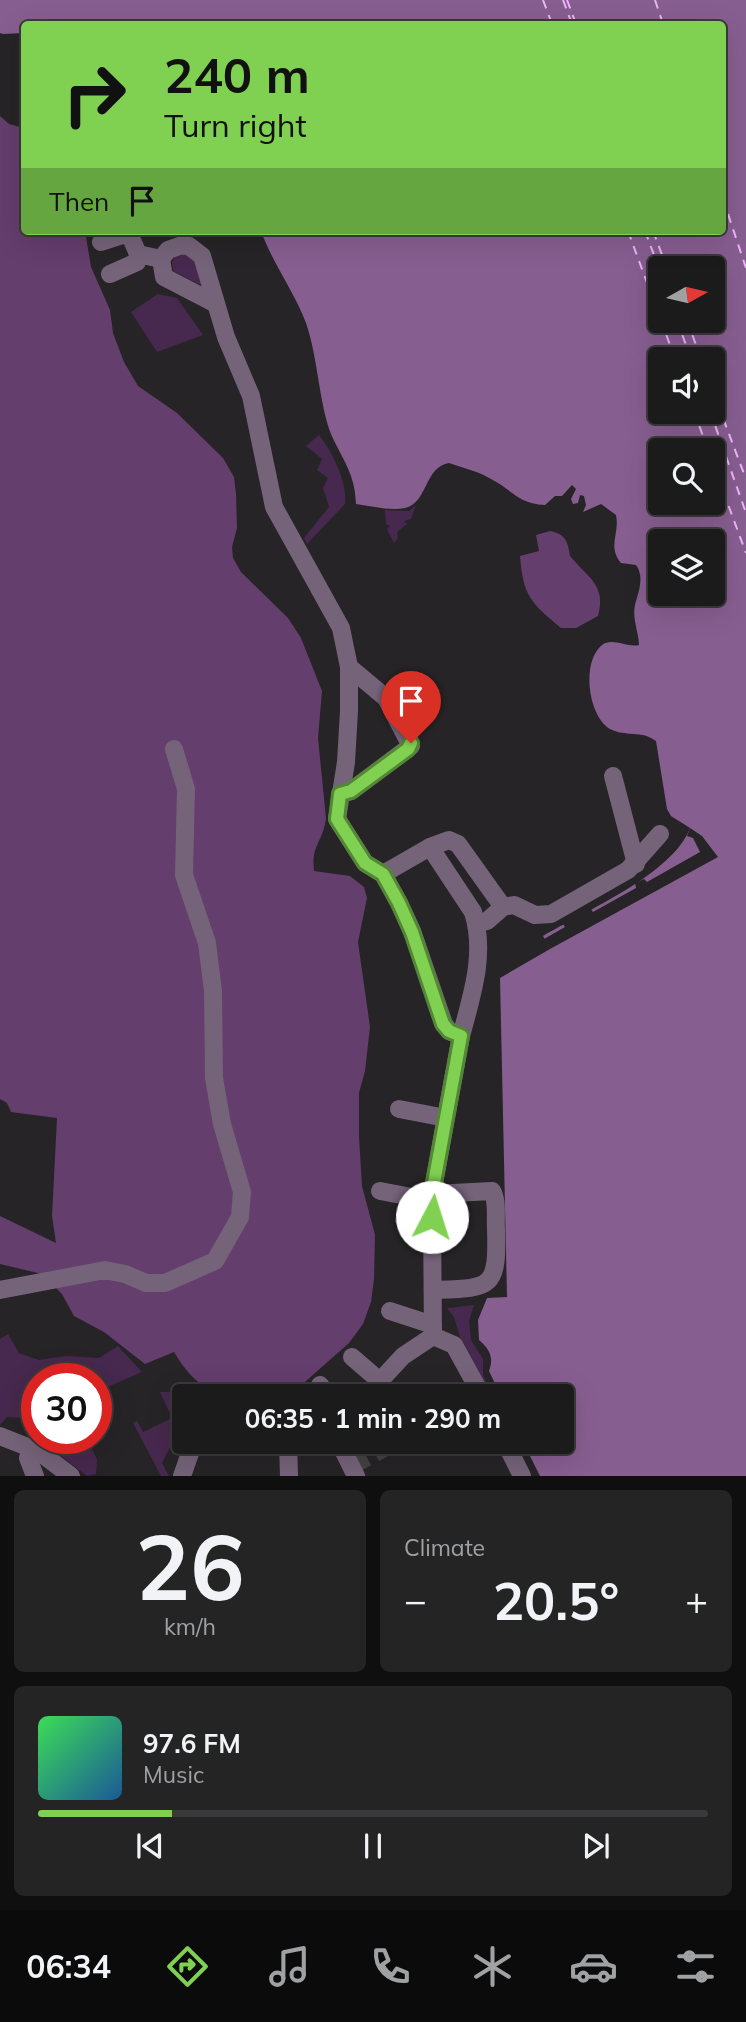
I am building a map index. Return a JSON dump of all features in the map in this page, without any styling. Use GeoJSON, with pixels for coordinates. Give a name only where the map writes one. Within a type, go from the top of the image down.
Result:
{"type":"FeatureCollection","features":[{"type":"Feature","properties":{"kind":"street"},"geometry":{"type":"LineString","coordinates":[[101,242],[123,235]]}},
{"type":"Feature","properties":{"kind":"street"},"geometry":{"type":"LineString","coordinates":[[110,274],[129,268],[137,262],[138,254],[130,235]]}},
{"type":"Feature","properties":{"kind":"street"},"geometry":{"type":"LineString","coordinates":[[216,304],[170,282],[162,271],[161,259],[174,246],[195,249],[201,256],[256,415],[274,508],[337,618],[347,646],[349,667],[346,762],[336,810],[339,826],[365,863],[383,874],[412,932],[443,1024],[449,1031],[461,1036]]}},
{"type":"Feature","properties":{"kind":"street"},"geometry":{"type":"LineString","coordinates":[[138,254],[161,259]]}},
{"type":"Feature","properties":{"kind":"street"},"geometry":{"type":"LineString","coordinates":[[340,794],[351,791],[411,746],[386,698],[349,667]]}},
{"type":"Feature","properties":{"kind":"street"},"geometry":{"type":"LineString","coordinates":[[0,1290],[105,1270],[125,1273],[146,1283],[165,1283],[215,1261],[231,1238],[240,1217],[242,1192],[222,1124],[214,1077],[213,990],[207,943],[184,875],[186,789],[174,749]]}},
{"type":"Feature","properties":{"kind":"street"},"geometry":{"type":"LineString","coordinates":[[613,776],[636,863]]}},
{"type":"Feature","properties":{"kind":"street"},"geometry":{"type":"LineString","coordinates":[[477,924],[487,921],[503,907],[514,905],[535,915],[551,914],[636,863],[660,835]]}},
{"type":"Feature","properties":{"kind":"street"},"geometry":{"type":"LineString","coordinates":[[383,874],[430,847],[449,840],[458,844],[503,907]]}},
{"type":"Feature","properties":{"kind":"street"},"geometry":{"type":"LineString","coordinates":[[430,847],[473,912],[477,924],[478,973],[461,1036],[433,1197],[433,1331]]}},
{"type":"Feature","properties":{"kind":"street"},"geometry":{"type":"LineString","coordinates":[[399,1109],[446,1118]]}},
{"type":"Feature","properties":{"kind":"street"},"geometry":{"type":"LineString","coordinates":[[380,1191],[433,1197],[492,1191],[495,1195],[494,1274],[485,1284],[471,1289],[433,1290]]}},
{"type":"Feature","properties":{"kind":"street"},"geometry":{"type":"LineString","coordinates":[[390,1311],[433,1331],[454,1345],[475,1384]]}},
{"type":"Feature","properties":{"kind":"street"},"geometry":{"type":"LineString","coordinates":[[352,1357],[381,1382],[403,1356],[433,1331]]}},
{"type":"Feature","properties":{"kind":"street"},"geometry":{"type":"LineString","coordinates":[[0,1436],[21,1444]]}},
{"type":"Feature","properties":{"kind":"street"},"geometry":{"type":"LineString","coordinates":[[29,1454],[28,1458],[35,1476]]}},
{"type":"Feature","properties":{"kind":"street"},"geometry":{"type":"LineString","coordinates":[[40,1454],[71,1476]]}},
{"type":"Feature","properties":{"kind":"street"},"geometry":{"type":"LineString","coordinates":[[182,1476],[190,1454]]}},
{"type":"Feature","properties":{"kind":"street"},"geometry":{"type":"LineString","coordinates":[[288,1454],[289,1476]]}},
{"type":"Feature","properties":{"kind":"street"},"geometry":{"type":"LineString","coordinates":[[345,1454],[356,1476]]}},
{"type":"Feature","properties":{"kind":"street"},"geometry":{"type":"LineString","coordinates":[[511,1454],[522,1476]]}},
{"type":"Feature","properties":{"kind":"shaded area"},"geometry":{"type":"Polygon","coordinates":[[[0,0],[746,0],[746,1476],[540,1476],[529,1454],[574,1454],[574,1384],[495,1384],[489,1371],[490,1354],[479,1340],[478,1320],[487,1298],[507,1297],[500,978],[550,949],[543,936],[626,890],[666,861],[681,845],[690,828],[671,816],[667,809],[656,741],[610,729],[602,722],[592,701],[590,676],[595,653],[602,645],[610,642],[639,645],[634,610],[640,585],[639,570],[636,565],[621,563],[617,557],[614,545],[616,515],[601,504],[583,512],[586,505],[584,496],[580,495],[578,503],[573,504],[571,499],[576,489],[572,485],[562,496],[555,496],[545,505],[536,504],[522,499],[486,476],[449,463],[435,471],[412,505],[393,509],[356,504],[351,475],[327,422],[306,323],[263,235],[726,235],[726,21],[21,21],[21,33],[0,33],[0,0]]]}},
{"type":"Feature","properties":{"kind":"shaded area"},"geometry":{"type":"Polygon","coordinates":[[[0,116],[9,124],[21,127],[21,235],[86,235],[91,267],[110,310],[113,333],[124,362],[138,386],[177,413],[223,458],[234,477],[236,494],[237,528],[232,547],[233,558],[241,572],[288,618],[301,638],[322,691],[318,738],[326,818],[314,855],[314,871],[350,876],[364,887],[367,898],[358,942],[370,1027],[365,1071],[359,1093],[359,1137],[362,1186],[375,1235],[371,1302],[363,1324],[349,1343],[303,1384],[201,1384],[174,1352],[145,1364],[104,1332],[74,1316],[62,1294],[42,1274],[0,1264],[0,1216],[56,1243],[52,1216],[57,1118],[11,1112],[7,1103],[0,1099],[0,116]]]}},
{"type":"Feature","properties":{"kind":"shaded area"},"geometry":{"type":"Polygon","coordinates":[[[192,253],[208,289],[173,271],[172,262],[176,254],[192,253]]]}},
{"type":"Feature","properties":{"kind":"shaded area"},"geometry":{"type":"Polygon","coordinates":[[[158,294],[177,298],[203,335],[157,352],[131,312],[158,294]]]}},
{"type":"Feature","properties":{"kind":"shaded area"},"geometry":{"type":"Polygon","coordinates":[[[319,435],[338,468],[344,487],[345,504],[307,544],[304,538],[329,507],[323,488],[328,478],[317,470],[322,459],[306,446],[319,435]]]}},
{"type":"Feature","properties":{"kind":"shaded area"},"geometry":{"type":"Polygon","coordinates":[[[416,505],[411,519],[404,521],[407,524],[397,532],[398,538],[394,543],[387,529],[390,526],[386,524],[385,510],[409,511],[416,505]]]}},
{"type":"Feature","properties":{"kind":"shaded area"},"geometry":{"type":"Polygon","coordinates":[[[550,531],[565,539],[570,556],[594,582],[600,596],[598,616],[576,628],[561,628],[542,612],[530,598],[523,581],[520,556],[539,551],[536,535],[550,531]]]}},
{"type":"Feature","properties":{"kind":"shaded area"},"geometry":{"type":"Polygon","coordinates":[[[474,1305],[469,1321],[471,1340],[483,1359],[483,1375],[487,1384],[482,1384],[461,1340],[454,1317],[447,1308],[474,1305]]]}},
{"type":"Feature","properties":{"kind":"shaded area"},"geometry":{"type":"Polygon","coordinates":[[[8,1334],[19,1353],[39,1360],[66,1356],[99,1358],[118,1346],[142,1372],[112,1385],[112,1363],[21,1363],[21,1418],[7,1417],[0,1425],[0,1339],[8,1334]]]}},
{"type":"Feature","properties":{"kind":"shaded area"},"geometry":{"type":"Polygon","coordinates":[[[160,1392],[172,1392],[172,1418],[160,1392]]]}},
{"type":"Feature","properties":{"kind":"shaded area"},"geometry":{"type":"Polygon","coordinates":[[[172,1418],[172,1443],[162,1463],[169,1476],[161,1476],[133,1423],[137,1421],[143,1432],[172,1418]]]}},
{"type":"Feature","properties":{"kind":"shaded area"},"geometry":{"type":"Polygon","coordinates":[[[58,1454],[94,1454],[97,1459],[96,1474],[87,1476],[58,1454]]]}},
{"type":"Feature","properties":{"kind":"pier"},"geometry":{"type":"Polygon","coordinates":[[[690,828],[702,836],[718,857],[550,949],[544,939],[565,927],[563,924],[590,908],[593,912],[636,888],[635,883],[644,879],[647,882],[700,852],[693,838],[687,836],[690,828]]]}},
{"type":"Feature","properties":{"kind":"ferry route"},"geometry":{"type":"LineString","coordinates":[[543,0],[551,21]]}},
{"type":"Feature","properties":{"kind":"ferry route"},"geometry":{"type":"LineString","coordinates":[[563,0],[571,21]]}},
{"type":"Feature","properties":{"kind":"ferry route"},"geometry":{"type":"LineString","coordinates":[[567,0],[575,21]]}},
{"type":"Feature","properties":{"kind":"ferry route"},"geometry":{"type":"LineString","coordinates":[[655,0],[662,21]]}},
{"type":"Feature","properties":{"kind":"ferry route"},"geometry":{"type":"LineString","coordinates":[[726,208],[746,268]]}},
{"type":"Feature","properties":{"kind":"ferry route"},"geometry":{"type":"LineString","coordinates":[[629,235],[648,285]]}},
{"type":"Feature","properties":{"kind":"ferry route"},"geometry":{"type":"LineString","coordinates":[[646,235],[654,256]]}},
{"type":"Feature","properties":{"kind":"ferry route"},"geometry":{"type":"LineString","coordinates":[[655,235],[662,256]]}},
{"type":"Feature","properties":{"kind":"ferry route"},"geometry":{"type":"LineString","coordinates":[[666,333],[671,347]]}},
{"type":"Feature","properties":{"kind":"ferry route"},"geometry":{"type":"LineString","coordinates":[[682,333],[687,347]]}},
{"type":"Feature","properties":{"kind":"ferry route"},"geometry":{"type":"LineString","coordinates":[[692,333],[697,347]]}},
{"type":"Feature","properties":{"kind":"ferry route"},"geometry":{"type":"LineString","coordinates":[[725,423],[746,479]]}},
{"type":"Feature","properties":{"kind":"ferry route"},"geometry":{"type":"LineString","coordinates":[[699,424],[704,438]]}},
{"type":"Feature","properties":{"kind":"ferry route"},"geometry":{"type":"LineString","coordinates":[[715,424],[746,513]]}},
{"type":"Feature","properties":{"kind":"ferry route"},"geometry":{"type":"LineString","coordinates":[[725,496],[746,553]]}},
{"type":"Feature","properties":{"kind":"tunnel"},"geometry":{"type":"LineString","coordinates":[[351,1466],[373,1454]]}},
{"type":"Feature","properties":{"kind":"route"},"geometry":{"type":"LineString","coordinates":[[411,743],[408,749],[351,791],[340,794],[336,810],[339,826],[365,863],[383,874],[412,932],[443,1024],[449,1031],[461,1036],[434,1183],[432,1217]]}}]}
